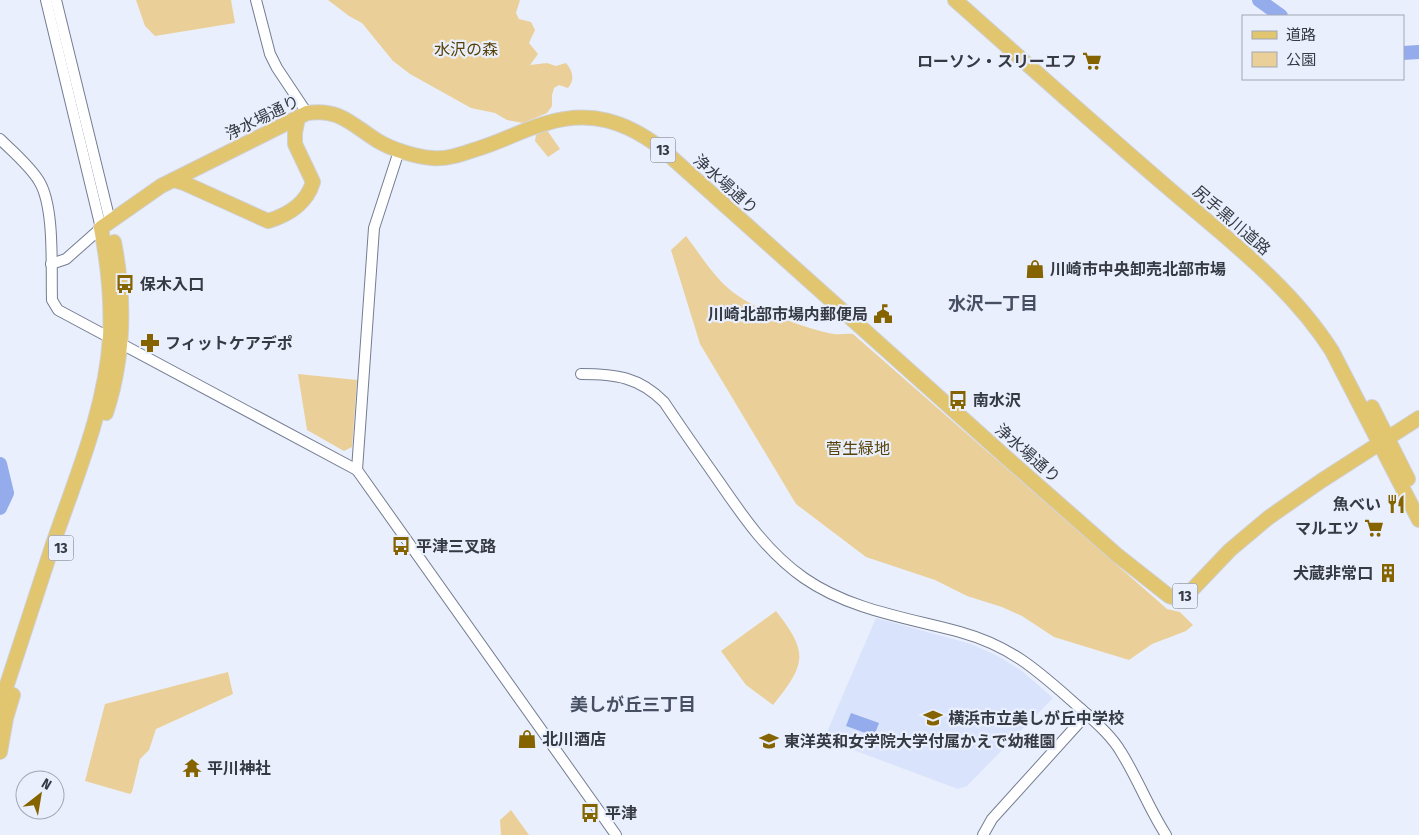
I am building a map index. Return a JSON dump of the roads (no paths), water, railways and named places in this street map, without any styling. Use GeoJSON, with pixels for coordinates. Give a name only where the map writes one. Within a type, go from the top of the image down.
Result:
{"type":"FeatureCollection","features":[{"type":"Feature","properties":{"kind":"main road","name":"尻手黒川道路"},"geometry":{"type":"LineString","coordinates":[[955,0],[1267,274],[1295,302],[1319,331],[1332,351],[1419,502]]}},
{"type":"Feature","properties":{"kind":"main road","name":"尻手黒川道路"},"geometry":{"type":"LineString","coordinates":[[968,0],[1290,284],[1308,304],[1340,345],[1419,520]]}},
{"type":"Feature","properties":{"kind":"main road","name":"浄水場通り"},"geometry":{"type":"LineString","coordinates":[[106,224],[160,186],[302,115],[320,110],[345,117],[378,141],[399,151],[432,158],[465,153],[548,122],[581,117],[600,118],[631,128],[661,148],[907,370],[1117,555],[1160,590],[1176,598],[1183,597],[1194,589],[1230,550],[1289,503],[1419,418]]}},
{"type":"Feature","properties":{"kind":"main road"},"geometry":{"type":"LineString","coordinates":[[172,180],[184,183],[268,220],[291,212],[311,190],[313,182],[295,144],[295,133],[302,115]]}},
{"type":"Feature","properties":{"kind":"main road","name":"13"},"geometry":{"type":"LineString","coordinates":[[0,752],[12,696],[108,409],[116,375],[115,341],[120,279],[106,224]]}},
{"type":"Feature","properties":{"kind":"main road","name":"13"},"geometry":{"type":"LineString","coordinates":[[0,706],[99,407],[108,362],[115,341]]}},
{"type":"Feature","properties":{"kind":"street"},"geometry":{"type":"LineString","coordinates":[[46,0],[106,224]]}},
{"type":"Feature","properties":{"kind":"street"},"geometry":{"type":"LineString","coordinates":[[56,0],[106,224]]}},
{"type":"Feature","properties":{"kind":"street"},"geometry":{"type":"LineString","coordinates":[[256,0],[270,54],[302,115]]}},
{"type":"Feature","properties":{"kind":"street"},"geometry":{"type":"LineString","coordinates":[[0,138],[33,172],[46,195],[49,211],[52,300],[54,306],[64,314],[357,470],[616,835]]}},
{"type":"Feature","properties":{"kind":"street"},"geometry":{"type":"LineString","coordinates":[[357,470],[374,228],[399,151]]}},
{"type":"Feature","properties":{"kind":"street"},"geometry":{"type":"LineString","coordinates":[[51,264],[66,259],[106,224]]}},
{"type":"Feature","properties":{"kind":"street"},"geometry":{"type":"LineString","coordinates":[[582,374],[622,377],[640,383],[664,402],[753,530],[778,557],[806,580],[856,604],[983,639],[1007,649],[1024,660],[1048,679],[1109,736],[1120,750],[1166,835]]}},
{"type":"Feature","properties":{"kind":"street"},"geometry":{"type":"LineString","coordinates":[[984,835],[998,813],[1087,714]]}},
{"type":"Feature","properties":{"kind":"water"},"geometry":{"type":"Polygon","coordinates":[[[851,713],[879,723],[874,736],[846,726],[851,713]]]}},
{"type":"Feature","properties":{"kind":"waterway"},"geometry":{"type":"LineString","coordinates":[[1259,0],[1280,15]]}},
{"type":"Feature","properties":{"kind":"waterway"},"geometry":{"type":"LineString","coordinates":[[1404,53],[1419,52]]}},
{"type":"Feature","properties":{"kind":"waterway"},"geometry":{"type":"LineString","coordinates":[[0,464],[7,493],[0,508]]}},
{"type":"Feature","properties":{"kind":"place","name":"ローソン・スリーエフ"},"geometry":{"type":"Point","coordinates":[1092,61]}},
{"type":"Feature","properties":{"kind":"place","name":"川崎市中央卸売北部市場"},"geometry":{"type":"Point","coordinates":[1035,269]}},
{"type":"Feature","properties":{"kind":"place","name":"保木入口"},"geometry":{"type":"Point","coordinates":[125,284]}},
{"type":"Feature","properties":{"kind":"place","name":"川崎北部市場内郵便局"},"geometry":{"type":"Point","coordinates":[883,314]}},
{"type":"Feature","properties":{"kind":"place","name":"フィットケアデポ"},"geometry":{"type":"Point","coordinates":[150,343]}},
{"type":"Feature","properties":{"kind":"place","name":"南水沢"},"geometry":{"type":"Point","coordinates":[958,400]}},
{"type":"Feature","properties":{"kind":"place","name":"魚べい"},"geometry":{"type":"Point","coordinates":[1396,504]}},
{"type":"Feature","properties":{"kind":"place","name":"マルエツ"},"geometry":{"type":"Point","coordinates":[1374,528]}},
{"type":"Feature","properties":{"kind":"place","name":"平津三叉路"},"geometry":{"type":"Point","coordinates":[401,546]}},
{"type":"Feature","properties":{"kind":"place","name":"犬蔵非常口"},"geometry":{"type":"Point","coordinates":[1388,573]}},
{"type":"Feature","properties":{"kind":"place","name":"横浜市立美しが丘中学校"},"geometry":{"type":"Point","coordinates":[933,718]}},
{"type":"Feature","properties":{"kind":"place","name":"北川酒店"},"geometry":{"type":"Point","coordinates":[527,739]}},
{"type":"Feature","properties":{"kind":"place","name":"東洋英和女学院大学付属かえで幼稚園"},"geometry":{"type":"Point","coordinates":[769,741]}},
{"type":"Feature","properties":{"kind":"place","name":"平川神社"},"geometry":{"type":"Point","coordinates":[192,768]}},
{"type":"Feature","properties":{"kind":"place","name":"平津"},"geometry":{"type":"Point","coordinates":[590,813]}},
{"type":"Feature","properties":{"kind":"district","name":"水沢一丁目"},"geometry":{"type":"Point","coordinates":[993,304]}},
{"type":"Feature","properties":{"kind":"district","name":"美しが丘三丁目"},"geometry":{"type":"Point","coordinates":[633,705]}},
{"type":"Feature","properties":{"kind":"park label","name":"水沢の森"},"geometry":{"type":"Point","coordinates":[466,49]}},
{"type":"Feature","properties":{"kind":"park label","name":"菅生緑地"},"geometry":{"type":"Point","coordinates":[858,448]}}]}
